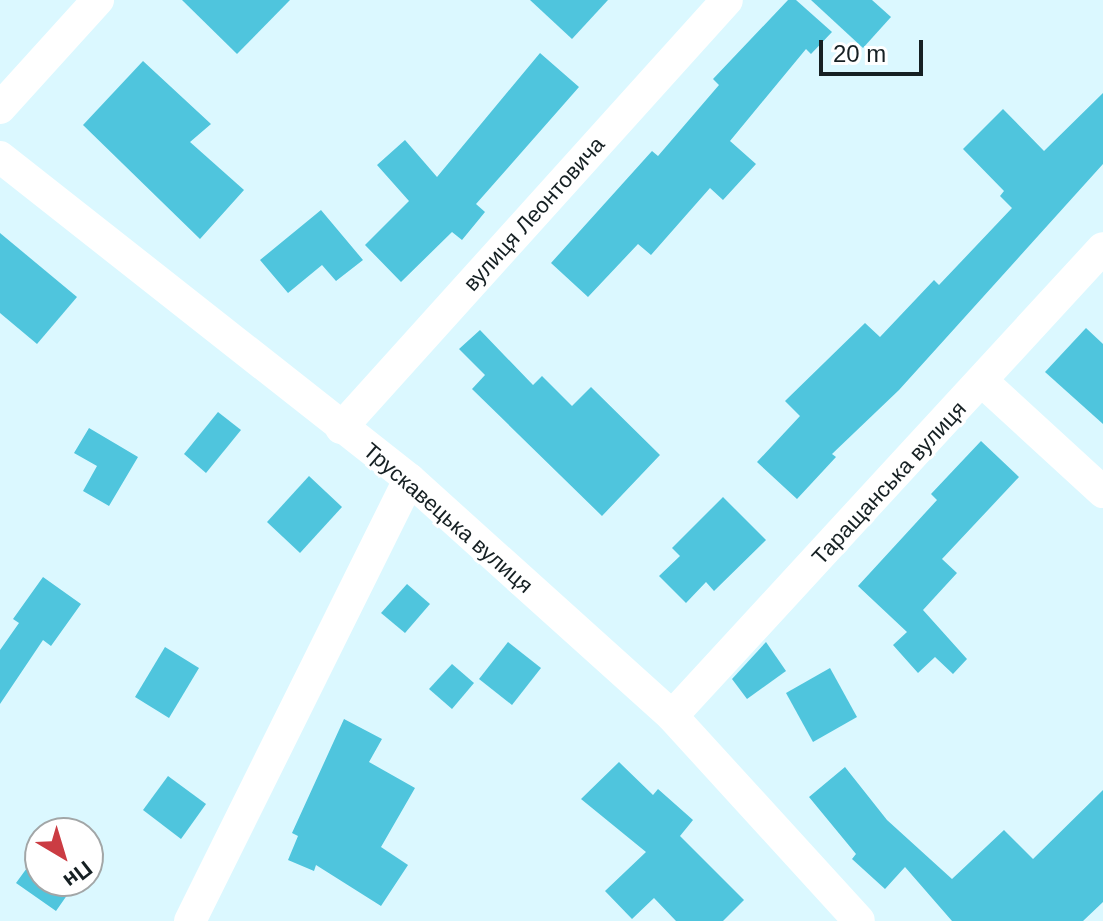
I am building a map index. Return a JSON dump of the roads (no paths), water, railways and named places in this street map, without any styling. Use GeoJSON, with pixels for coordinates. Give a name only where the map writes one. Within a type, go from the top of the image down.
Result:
{"type":"FeatureCollection","features":[{"type":"Feature","properties":{"kind":"street"},"geometry":{"type":"LineString","coordinates":[[0,108],[98,0]]}},
{"type":"Feature","properties":{"kind":"street","name":"вулиця Леонтовича"},"geometry":{"type":"LineString","coordinates":[[341,428],[727,0]]}},
{"type":"Feature","properties":{"kind":"street","name":"Трускавецька вулиця"},"geometry":{"type":"LineString","coordinates":[[0,157],[409,479],[672,716],[859,921]]}},
{"type":"Feature","properties":{"kind":"street","name":"Таращанська вулиця"},"geometry":{"type":"LineString","coordinates":[[672,716],[983,382],[1103,248]]}},
{"type":"Feature","properties":{"kind":"street"},"geometry":{"type":"LineString","coordinates":[[983,382],[1103,492]]}},
{"type":"Feature","properties":{"kind":"street"},"geometry":{"type":"LineString","coordinates":[[190,921],[409,479]]}}]}
